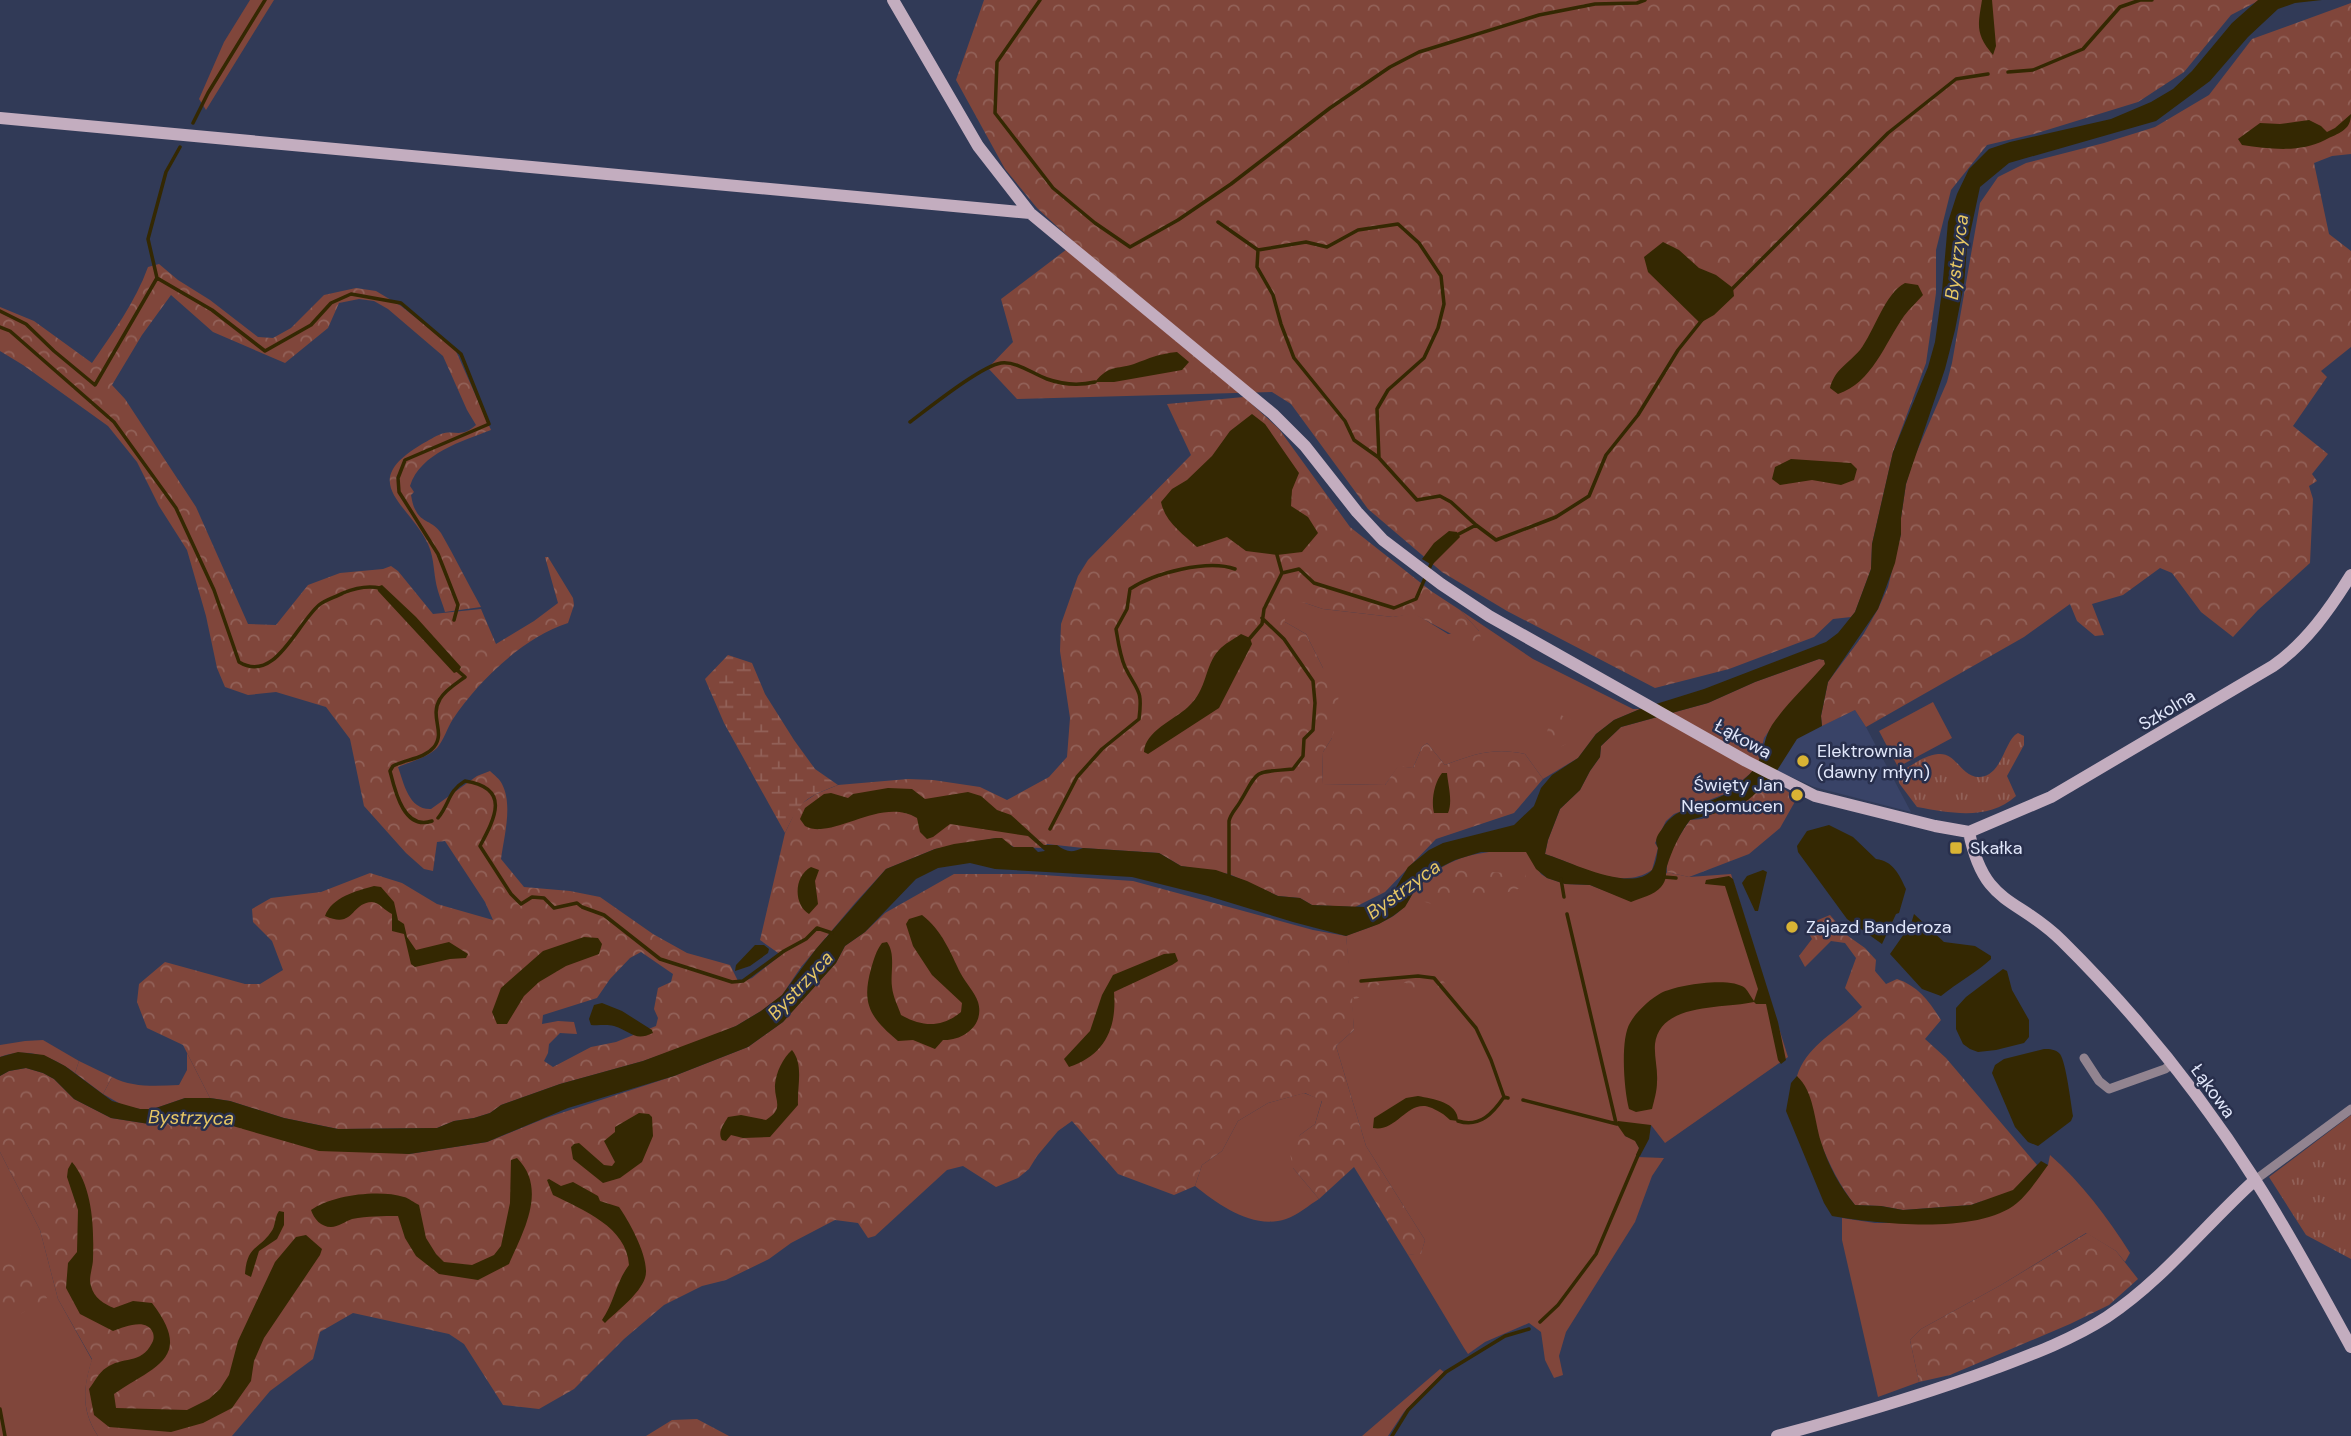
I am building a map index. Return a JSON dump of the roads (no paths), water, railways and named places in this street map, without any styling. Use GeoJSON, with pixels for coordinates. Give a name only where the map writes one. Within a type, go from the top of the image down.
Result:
{"type":"FeatureCollection","features":[{"type":"Feature","properties":{"kind":"street","name":"Łąkowa"},"geometry":{"type":"LineString","coordinates":[[893,0],[978,146],[1030,213],[1273,414],[1305,446],[1369,526],[1409,561],[1489,616],[1754,765],[1815,796],[1969,832],[1975,858],[1983,876],[1994,890],[2060,940],[2134,1017],[2172,1064],[2255,1180],[2351,1347]]}},
{"type":"Feature","properties":{"kind":"street"},"geometry":{"type":"LineString","coordinates":[[0,118],[1030,213]]}},
{"type":"Feature","properties":{"kind":"street","name":"Szkolna"},"geometry":{"type":"LineString","coordinates":[[1969,832],[2051,797],[2273,666],[2290,654],[2306,637],[2351,575]]}},
{"type":"Feature","properties":{"kind":"street"},"geometry":{"type":"LineString","coordinates":[[2084,1058],[2099,1081],[2109,1089],[2172,1064]]}},
{"type":"Feature","properties":{"kind":"street"},"geometry":{"type":"LineString","coordinates":[[1777,1436],[1947,1387],[2042,1350],[2105,1317],[2151,1284],[2255,1180],[2351,1108]]}},
{"type":"Feature","properties":{"kind":"water"},"geometry":{"type":"Polygon","coordinates":[[[1982,0],[1992,0],[1996,46],[1993,55],[1983,41],[1979,29],[1982,0]]]}},
{"type":"Feature","properties":{"kind":"water","name":"Bystrzyca"},"geometry":{"type":"Polygon","coordinates":[[[2258,0],[2322,0],[2295,3],[2278,9],[2248,37],[2210,81],[2156,121],[2009,163],[1980,187],[1967,248],[1964,284],[1955,330],[1945,369],[1906,484],[1895,563],[1878,609],[1828,682],[1821,716],[1822,726],[1797,739],[1771,780],[1748,800],[1728,810],[1690,820],[1671,854],[1663,884],[1651,894],[1631,902],[1590,885],[1565,884],[1547,878],[1536,869],[1526,852],[1481,852],[1455,860],[1433,871],[1413,893],[1405,907],[1393,916],[1346,936],[1132,877],[995,869],[970,863],[938,868],[916,879],[865,932],[845,946],[836,963],[783,1022],[748,1047],[674,1076],[568,1108],[487,1142],[409,1154],[319,1151],[212,1120],[149,1124],[111,1118],[74,1099],[54,1079],[43,1073],[26,1068],[9,1071],[0,1076],[0,1057],[18,1052],[44,1055],[65,1066],[112,1101],[140,1109],[153,1109],[185,1098],[210,1098],[338,1129],[437,1128],[454,1121],[490,1113],[501,1105],[560,1084],[643,1061],[736,1026],[782,995],[816,949],[886,869],[935,849],[996,838],[1002,838],[1013,847],[1033,847],[1038,852],[1045,851],[1028,836],[950,824],[927,839],[920,832],[917,818],[903,813],[873,815],[829,828],[805,826],[800,819],[805,808],[824,794],[831,793],[848,798],[853,794],[888,788],[912,789],[925,799],[968,792],[981,796],[997,810],[1011,815],[1044,845],[1057,845],[1069,851],[1083,848],[1159,853],[1181,866],[1216,870],[1278,896],[1300,898],[1312,905],[1381,905],[1392,894],[1408,867],[1429,850],[1443,843],[1514,825],[1534,806],[1541,788],[1552,775],[1578,758],[1596,734],[1614,720],[1826,642],[1838,633],[1855,612],[1871,569],[1872,544],[1893,452],[1928,367],[1935,342],[1948,222],[1969,169],[1989,149],[2111,119],[2151,102],[2173,89],[2192,71],[2232,23],[2258,0]],[[1819,659],[1755,682],[1708,703],[1621,727],[1601,746],[1600,757],[1580,790],[1560,809],[1545,854],[1616,877],[1630,879],[1643,876],[1652,870],[1658,851],[1657,838],[1668,821],[1684,810],[1730,791],[1751,773],[1757,765],[1772,725],[1825,664],[1824,660],[1819,659]]]}},
{"type":"Feature","properties":{"kind":"water"},"geometry":{"type":"Polygon","coordinates":[[[2351,114],[2349,124],[2343,131],[2305,147],[2264,148],[2242,145],[2238,139],[2260,123],[2280,124],[2309,120],[2327,132],[2351,114]]]}},
{"type":"Feature","properties":{"kind":"water"},"geometry":{"type":"Polygon","coordinates":[[[1663,242],[1679,250],[1699,268],[1716,275],[1733,288],[1734,296],[1714,315],[1700,323],[1648,272],[1644,257],[1663,242]]]}},
{"type":"Feature","properties":{"kind":"water"},"geometry":{"type":"Polygon","coordinates":[[[1905,283],[1918,285],[1923,295],[1904,316],[1869,372],[1850,389],[1838,394],[1830,388],[1835,376],[1860,350],[1892,295],[1905,283]]]}},
{"type":"Feature","properties":{"kind":"water"},"geometry":{"type":"Polygon","coordinates":[[[1177,352],[1189,362],[1182,370],[1114,382],[1095,382],[1109,370],[1177,352]]]}},
{"type":"Feature","properties":{"kind":"water"},"geometry":{"type":"Polygon","coordinates":[[[1252,414],[1265,424],[1299,473],[1292,490],[1291,506],[1308,517],[1318,533],[1302,552],[1277,555],[1246,551],[1227,537],[1197,547],[1175,527],[1163,509],[1161,502],[1172,489],[1187,480],[1212,456],[1230,431],[1252,414]]]}},
{"type":"Feature","properties":{"kind":"water"},"geometry":{"type":"Polygon","coordinates":[[[1791,459],[1851,463],[1857,469],[1854,480],[1841,485],[1812,480],[1780,485],[1772,479],[1775,467],[1791,459]]]}},
{"type":"Feature","properties":{"kind":"water"},"geometry":{"type":"Polygon","coordinates":[[[1449,531],[1457,532],[1460,537],[1432,565],[1422,559],[1434,543],[1449,531]]]}},
{"type":"Feature","properties":{"kind":"water"},"geometry":{"type":"Polygon","coordinates":[[[382,585],[416,617],[461,667],[459,671],[454,673],[378,591],[377,587],[382,585]]]}},
{"type":"Feature","properties":{"kind":"water"},"geometry":{"type":"Polygon","coordinates":[[[1241,634],[1250,638],[1252,644],[1219,708],[1148,754],[1144,752],[1149,738],[1194,700],[1214,656],[1241,634]]]}},
{"type":"Feature","properties":{"kind":"water"},"geometry":{"type":"Polygon","coordinates":[[[1442,773],[1447,773],[1450,798],[1448,813],[1434,813],[1434,792],[1442,773]]]}},
{"type":"Feature","properties":{"kind":"water"},"geometry":{"type":"Polygon","coordinates":[[[1829,825],[1853,837],[1876,859],[1891,865],[1906,889],[1899,913],[1896,914],[1882,944],[1847,919],[1798,852],[1797,846],[1807,831],[1829,825]]]}},
{"type":"Feature","properties":{"kind":"water"},"geometry":{"type":"Polygon","coordinates":[[[811,867],[819,870],[815,881],[818,904],[809,914],[800,904],[798,890],[801,877],[811,867]]]}},
{"type":"Feature","properties":{"kind":"water"},"geometry":{"type":"Polygon","coordinates":[[[1763,870],[1767,872],[1758,911],[1755,911],[1742,883],[1747,876],[1763,870]]]}},
{"type":"Feature","properties":{"kind":"water"},"geometry":{"type":"Polygon","coordinates":[[[1729,876],[1733,879],[1778,1022],[1786,1060],[1781,1064],[1778,1060],[1766,1004],[1754,1002],[1681,1014],[1659,1030],[1655,1044],[1657,1085],[1652,1109],[1636,1112],[1629,1109],[1627,1101],[1624,1052],[1630,1023],[1644,1006],[1668,990],[1716,982],[1738,984],[1745,988],[1754,1001],[1758,989],[1725,886],[1705,884],[1706,880],[1729,876]]]}},
{"type":"Feature","properties":{"kind":"water"},"geometry":{"type":"Polygon","coordinates":[[[374,886],[381,887],[394,902],[398,920],[404,924],[407,937],[416,950],[449,942],[468,954],[466,958],[415,967],[411,964],[404,934],[392,931],[392,914],[375,902],[365,903],[347,918],[325,916],[328,909],[339,899],[374,886]]]}},
{"type":"Feature","properties":{"kind":"water"},"geometry":{"type":"Polygon","coordinates":[[[1914,914],[1944,942],[1975,946],[1991,956],[1991,959],[1941,996],[1922,989],[1890,954],[1911,924],[1914,914]]]}},
{"type":"Feature","properties":{"kind":"water"},"geometry":{"type":"Polygon","coordinates":[[[922,915],[935,927],[945,942],[977,999],[979,1010],[971,1030],[958,1038],[943,1040],[935,1049],[913,1040],[898,1041],[875,1018],[867,992],[877,952],[882,943],[887,942],[892,958],[893,991],[901,1015],[917,1022],[932,1024],[947,1021],[961,1012],[962,1003],[932,975],[913,946],[906,924],[909,919],[922,915]]]}},
{"type":"Feature","properties":{"kind":"water"},"geometry":{"type":"Polygon","coordinates":[[[584,937],[598,938],[602,944],[599,954],[566,966],[539,982],[524,996],[507,1024],[497,1024],[492,1012],[501,988],[543,951],[584,937]]]}},
{"type":"Feature","properties":{"kind":"water"},"geometry":{"type":"Polygon","coordinates":[[[755,945],[764,945],[769,949],[768,953],[750,966],[735,971],[736,965],[755,945]]]}},
{"type":"Feature","properties":{"kind":"water"},"geometry":{"type":"Polygon","coordinates":[[[1175,953],[1178,961],[1172,965],[1114,992],[1113,1017],[1106,1038],[1092,1055],[1069,1067],[1064,1059],[1090,1031],[1102,995],[1113,975],[1164,954],[1175,953]]]}},
{"type":"Feature","properties":{"kind":"water"},"geometry":{"type":"Polygon","coordinates":[[[2003,969],[2007,971],[2012,990],[2029,1020],[2029,1037],[2024,1043],[1978,1052],[1963,1044],[1956,1029],[1956,1008],[2003,969]]]}},
{"type":"Feature","properties":{"kind":"water"},"geometry":{"type":"Polygon","coordinates":[[[602,1003],[622,1011],[653,1033],[637,1036],[614,1026],[591,1025],[589,1019],[594,1005],[602,1003]]]}},
{"type":"Feature","properties":{"kind":"water"},"geometry":{"type":"Polygon","coordinates":[[[2044,1049],[2056,1051],[2062,1058],[2073,1116],[2071,1121],[2038,1146],[2028,1142],[2015,1127],[1992,1073],[1995,1065],[2004,1059],[2044,1049]]]}},
{"type":"Feature","properties":{"kind":"water"},"geometry":{"type":"Polygon","coordinates":[[[792,1050],[799,1069],[798,1105],[770,1137],[743,1138],[731,1135],[726,1141],[722,1140],[721,1131],[728,1117],[741,1115],[766,1120],[772,1116],[777,1108],[777,1075],[792,1050]]]}},
{"type":"Feature","properties":{"kind":"water"},"geometry":{"type":"Polygon","coordinates":[[[1797,1076],[1803,1082],[1810,1098],[1827,1159],[1839,1183],[1855,1205],[1903,1210],[1971,1205],[2013,1190],[2041,1161],[2048,1165],[2017,1203],[2000,1213],[1979,1220],[1901,1224],[1832,1216],[1824,1203],[1786,1111],[1791,1083],[1797,1076]]]}},
{"type":"Feature","properties":{"kind":"water"},"geometry":{"type":"Polygon","coordinates":[[[1418,1096],[1449,1106],[1457,1115],[1458,1121],[1450,1120],[1424,1106],[1416,1107],[1389,1125],[1373,1128],[1374,1118],[1406,1098],[1418,1096]]]}},
{"type":"Feature","properties":{"kind":"water"},"geometry":{"type":"Polygon","coordinates":[[[639,1113],[652,1117],[653,1136],[642,1162],[620,1178],[603,1183],[573,1159],[571,1147],[579,1143],[604,1165],[612,1166],[615,1162],[604,1141],[615,1132],[615,1127],[639,1113]]]}},
{"type":"Feature","properties":{"kind":"water"},"geometry":{"type":"Polygon","coordinates":[[[1618,1121],[1651,1125],[1649,1139],[1640,1156],[1636,1155],[1639,1148],[1635,1141],[1625,1136],[1616,1123],[1618,1121]]]}},
{"type":"Feature","properties":{"kind":"water"},"geometry":{"type":"Polygon","coordinates":[[[517,1158],[531,1183],[532,1197],[526,1225],[509,1264],[478,1280],[439,1274],[416,1256],[405,1238],[398,1216],[358,1218],[331,1227],[318,1222],[311,1210],[343,1197],[356,1195],[382,1194],[406,1198],[419,1205],[426,1238],[436,1254],[444,1262],[472,1265],[494,1255],[501,1246],[510,1203],[511,1160],[517,1158]]]}},
{"type":"Feature","properties":{"kind":"water"},"geometry":{"type":"Polygon","coordinates":[[[72,1162],[84,1183],[91,1208],[93,1262],[90,1280],[94,1294],[114,1308],[133,1301],[152,1303],[170,1336],[169,1349],[164,1359],[114,1394],[116,1408],[187,1410],[209,1399],[229,1375],[238,1341],[275,1262],[296,1237],[306,1235],[322,1249],[264,1338],[254,1361],[251,1381],[232,1408],[203,1423],[171,1432],[109,1427],[94,1415],[89,1389],[99,1375],[112,1364],[137,1357],[148,1350],[154,1335],[146,1325],[135,1324],[113,1331],[80,1314],[66,1288],[68,1263],[77,1252],[78,1210],[67,1177],[72,1162]]]}},
{"type":"Feature","properties":{"kind":"water"},"geometry":{"type":"Polygon","coordinates":[[[547,1180],[561,1186],[573,1182],[598,1196],[600,1201],[619,1207],[642,1251],[646,1270],[642,1284],[605,1323],[602,1320],[629,1265],[626,1252],[621,1240],[602,1221],[553,1195],[547,1180]]]}},
{"type":"Feature","properties":{"kind":"water"},"geometry":{"type":"Polygon","coordinates":[[[279,1211],[284,1212],[284,1225],[277,1239],[259,1251],[251,1277],[245,1274],[248,1258],[273,1230],[279,1211]]]}},
{"type":"Feature","properties":{"kind":"waterway"},"geometry":{"type":"LineString","coordinates":[[193,123],[208,93],[265,0]]}},
{"type":"Feature","properties":{"kind":"waterway"},"geometry":{"type":"LineString","coordinates":[[1040,0],[997,62],[995,113],[1053,188],[1095,223],[1130,247],[1178,220],[1231,184],[1330,108],[1390,67],[1419,52],[1539,15],[1595,4],[1637,3],[1645,0]]}},
{"type":"Feature","properties":{"kind":"waterway"},"geometry":{"type":"LineString","coordinates":[[2008,72],[2033,70],[2083,49],[2120,7],[2140,0],[2152,0]]}},
{"type":"Feature","properties":{"kind":"waterway"},"geometry":{"type":"LineString","coordinates":[[1732,289],[1888,133],[1956,79],[1988,74]]}},
{"type":"Feature","properties":{"kind":"waterway"},"geometry":{"type":"LineString","coordinates":[[180,147],[166,172],[148,239],[157,278],[212,310],[265,351],[311,325],[331,303],[351,294],[401,303],[461,354],[489,424],[405,460],[398,478],[399,492],[438,554],[458,605],[454,620]]}},
{"type":"Feature","properties":{"kind":"waterway"},"geometry":{"type":"LineString","coordinates":[[1218,222],[1258,250],[1306,242],[1327,247],[1358,230],[1398,224],[1419,243],[1441,276],[1444,304],[1438,328],[1424,358],[1388,390],[1377,409],[1379,458],[1417,500],[1440,496],[1451,502],[1476,525]]}},
{"type":"Feature","properties":{"kind":"waterway"},"geometry":{"type":"LineString","coordinates":[[1258,250],[1257,267],[1273,295],[1294,358],[1345,421],[1354,440],[1378,457]]}},
{"type":"Feature","properties":{"kind":"waterway"},"geometry":{"type":"LineString","coordinates":[[0,311],[26,324],[95,385],[157,278]]}},
{"type":"Feature","properties":{"kind":"waterway"},"geometry":{"type":"LineString","coordinates":[[1455,536],[1476,525],[1496,540],[1556,517],[1589,496],[1606,455],[1638,415],[1678,350],[1702,320]]}},
{"type":"Feature","properties":{"kind":"waterway"},"geometry":{"type":"LineString","coordinates":[[0,327],[10,331],[114,422],[176,508],[214,590],[239,662],[252,667],[274,659],[321,603],[357,588],[380,588]]}},
{"type":"Feature","properties":{"kind":"waterway"},"geometry":{"type":"LineString","coordinates":[[910,422],[968,379],[1001,363],[1019,366],[1059,383],[1095,382]]}},
{"type":"Feature","properties":{"kind":"waterway"},"geometry":{"type":"LineString","coordinates":[[1277,555],[1282,573],[1299,569],[1314,583],[1394,608],[1416,599],[1432,562]]}},
{"type":"Feature","properties":{"kind":"waterway"},"geometry":{"type":"LineString","coordinates":[[1050,829],[1077,777],[1102,749],[1139,719],[1138,691],[1123,663],[1116,629],[1127,609],[1130,589],[1181,569],[1211,566],[1235,569]]}},
{"type":"Feature","properties":{"kind":"waterway"},"geometry":{"type":"LineString","coordinates":[[1250,638],[1262,624],[1264,609],[1282,573]]}},
{"type":"Feature","properties":{"kind":"waterway"},"geometry":{"type":"LineString","coordinates":[[1229,876],[1229,821],[1232,813],[1259,774],[1293,769],[1303,756],[1304,739],[1313,730],[1313,681],[1284,639],[1262,618]]}},
{"type":"Feature","properties":{"kind":"waterway"},"geometry":{"type":"LineString","coordinates":[[432,821],[422,823],[408,815],[398,798],[390,771],[393,766],[420,756],[434,747],[438,736],[436,712],[440,699],[465,677],[457,670]]}},
{"type":"Feature","properties":{"kind":"waterway"},"geometry":{"type":"LineString","coordinates":[[438,818],[452,793],[465,781],[489,790],[494,797],[494,815],[480,846],[511,894],[521,904],[532,897],[544,898],[554,908],[577,903],[604,915],[660,959],[732,982],[743,981],[784,951],[806,939],[817,928],[832,933]]}},
{"type":"Feature","properties":{"kind":"waterway"},"geometry":{"type":"LineString","coordinates":[[1664,877],[1676,878]]}},
{"type":"Feature","properties":{"kind":"waterway"},"geometry":{"type":"LineString","coordinates":[[1561,879],[1564,897]]}},
{"type":"Feature","properties":{"kind":"waterway"},"geometry":{"type":"LineString","coordinates":[[1567,914],[1616,1123]]}},
{"type":"Feature","properties":{"kind":"waterway"},"geometry":{"type":"LineString","coordinates":[[1361,981],[1418,976],[1434,978],[1476,1028],[1504,1097],[1508,1098]]}},
{"type":"Feature","properties":{"kind":"waterway"},"geometry":{"type":"LineString","coordinates":[[1458,1121],[1466,1123],[1485,1118],[1504,1097]]}},
{"type":"Feature","properties":{"kind":"waterway"},"geometry":{"type":"LineString","coordinates":[[1523,1100],[1617,1124]]}},
{"type":"Feature","properties":{"kind":"waterway"},"geometry":{"type":"LineString","coordinates":[[1540,1322],[1558,1305],[1596,1254],[1639,1153]]}},
{"type":"Feature","properties":{"kind":"waterway"},"geometry":{"type":"LineString","coordinates":[[1392,1436],[1408,1410],[1446,1372],[1505,1336],[1529,1329]]}},
{"type":"Feature","properties":{"kind":"waterway"},"geometry":{"type":"LineString","coordinates":[[0,1409],[5,1436]]}},
{"type":"Feature","properties":{"kind":"place","name":"Elektrownia (dawny młyn)"},"geometry":{"type":"Point","coordinates":[1803,761]}},
{"type":"Feature","properties":{"kind":"place","name":"Święty Jan Nepomucen"},"geometry":{"type":"Point","coordinates":[1797,795]}},
{"type":"Feature","properties":{"kind":"place","name":"Skałka"},"geometry":{"type":"Point","coordinates":[1956,848]}},
{"type":"Feature","properties":{"kind":"place","name":"Zajazd Banderoza"},"geometry":{"type":"Point","coordinates":[1792,927]}}]}
